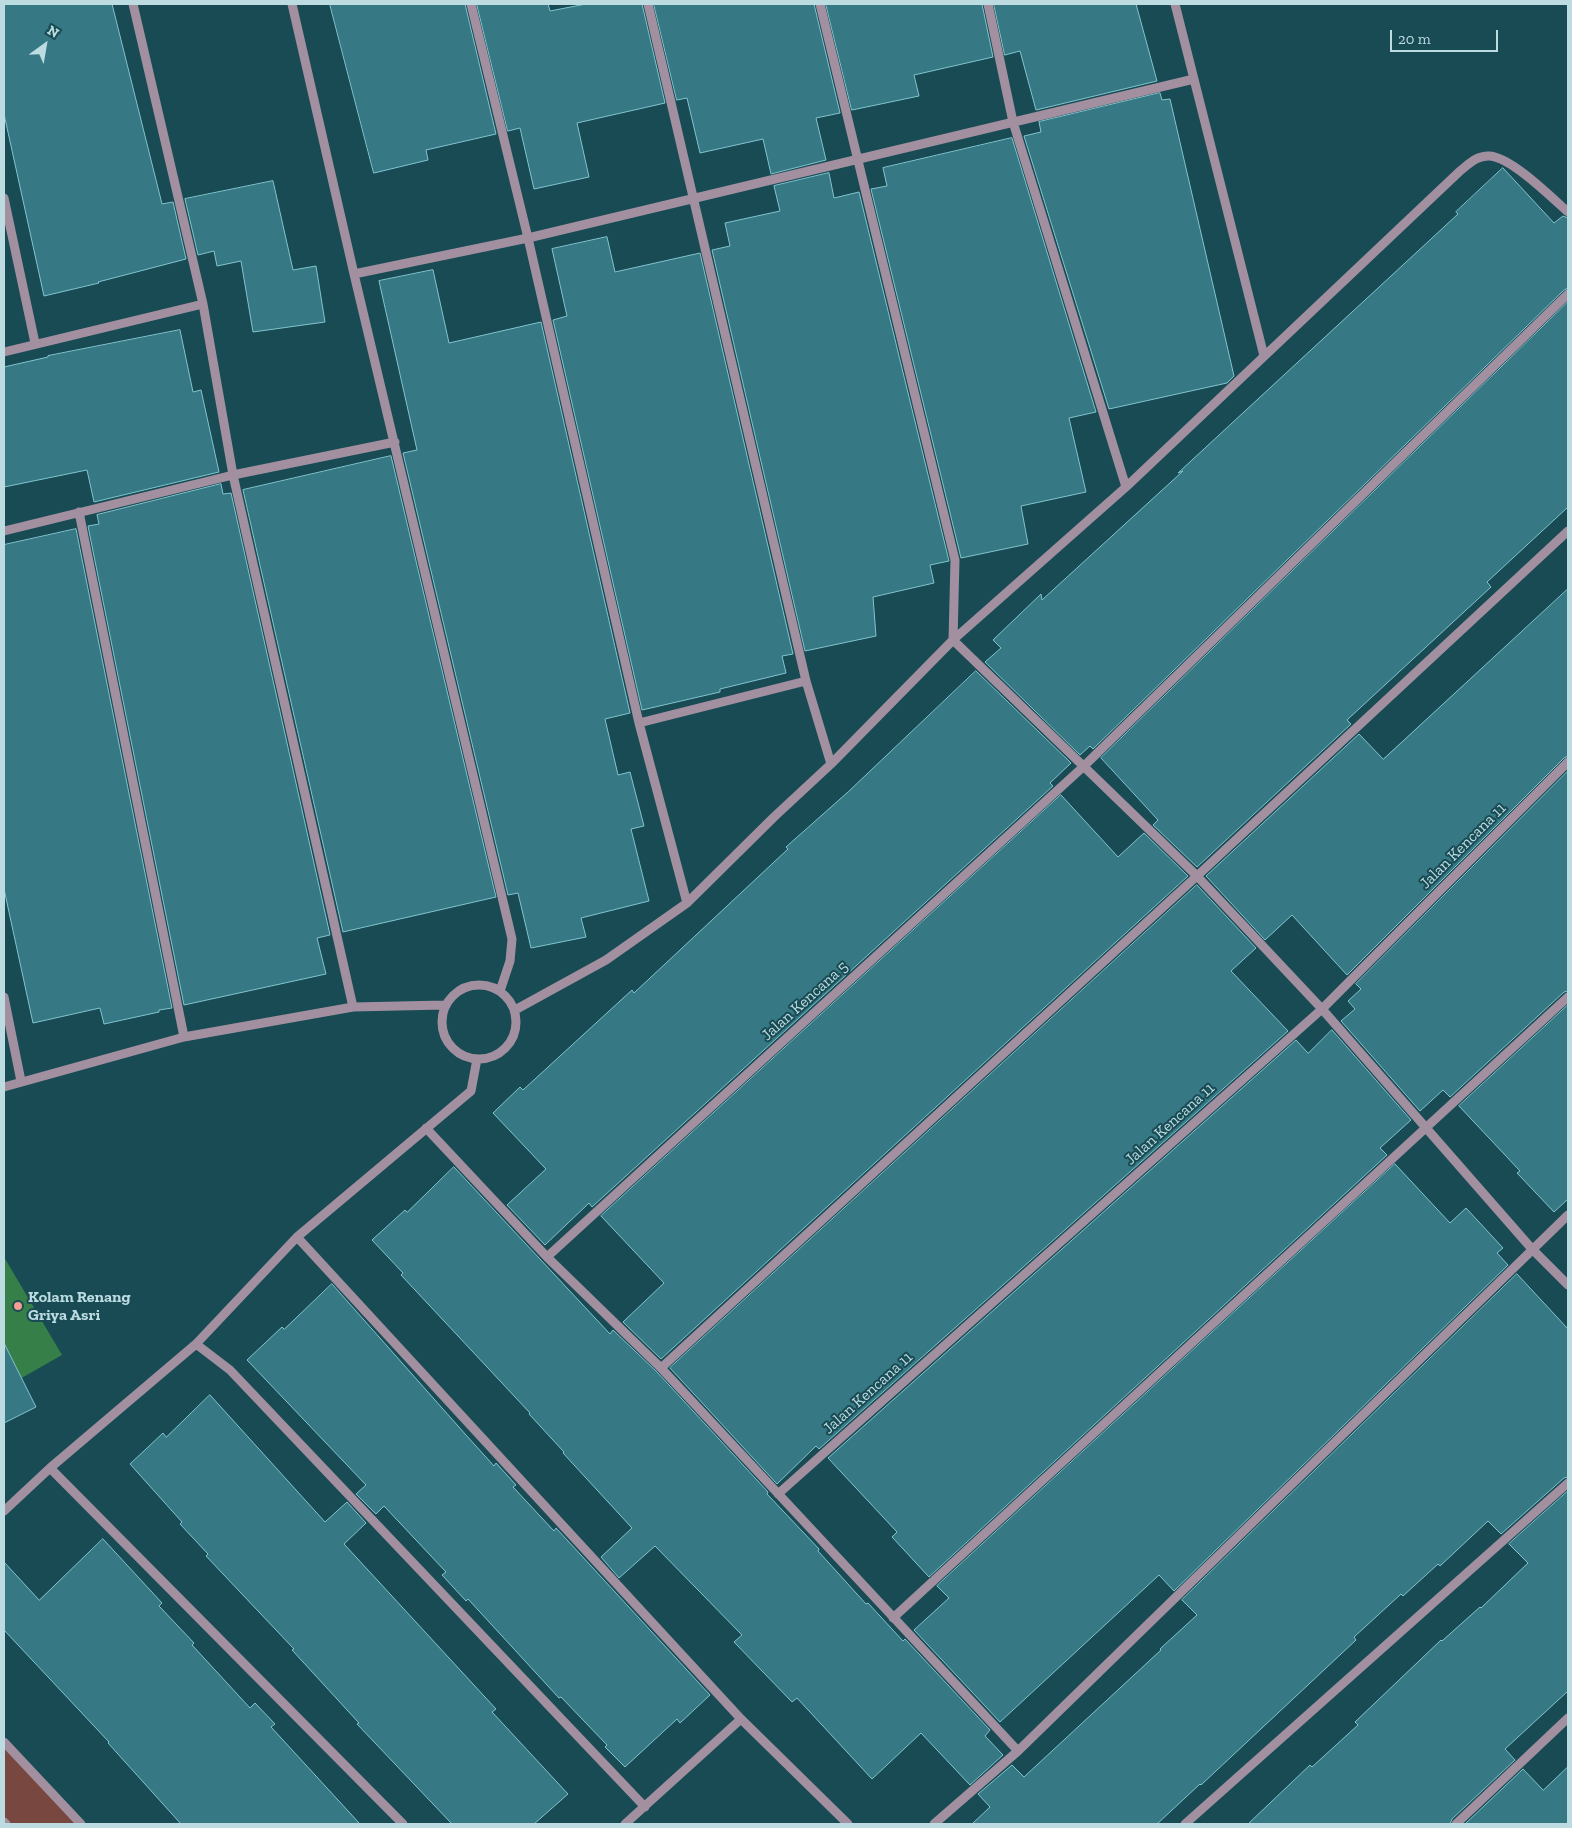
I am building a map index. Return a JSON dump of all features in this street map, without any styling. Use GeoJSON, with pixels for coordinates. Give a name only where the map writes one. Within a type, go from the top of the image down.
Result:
{"type":"FeatureCollection","features":[{"type":"Feature","properties":{"kind":"street"},"geometry":{"type":"LineString","coordinates":[[133,4],[203,304],[233,475],[353,1007]]}},
{"type":"Feature","properties":{"kind":"street"},"geometry":{"type":"LineString","coordinates":[[292,4],[354,274],[512,938],[510,961],[500,991]]}},
{"type":"Feature","properties":{"kind":"street"},"geometry":{"type":"LineString","coordinates":[[471,4],[528,238],[639,723],[687,903]]}},
{"type":"Feature","properties":{"kind":"street"},"geometry":{"type":"LineString","coordinates":[[648,4],[806,681],[832,764]]}},
{"type":"Feature","properties":{"kind":"street"},"geometry":{"type":"LineString","coordinates":[[820,4],[954,560],[954,640],[1197,876],[1322,1009],[1532,1249],[1568,1285]]}},
{"type":"Feature","properties":{"kind":"street"},"geometry":{"type":"LineString","coordinates":[[988,4],[1013,122],[1126,487]]}},
{"type":"Feature","properties":{"kind":"street"},"geometry":{"type":"LineString","coordinates":[[1175,4],[1264,356]]}},
{"type":"Feature","properties":{"kind":"street"},"geometry":{"type":"LineString","coordinates":[[354,274],[528,238],[856,158],[1194,79]]}},
{"type":"Feature","properties":{"kind":"street"},"geometry":{"type":"LineString","coordinates":[[515,1010],[606,960],[687,903],[774,817],[832,764],[954,640],[1126,487],[1475,158],[1490,156],[1513,165],[1568,212]]}},
{"type":"Feature","properties":{"kind":"street"},"geometry":{"type":"LineString","coordinates":[[4,198],[35,343]]}},
{"type":"Feature","properties":{"kind":"street","name":"Jalan Kencana 5"},"geometry":{"type":"LineString","coordinates":[[547,1257],[1084,767],[1568,294]]}},
{"type":"Feature","properties":{"kind":"street"},"geometry":{"type":"LineString","coordinates":[[4,352],[203,304]]}},
{"type":"Feature","properties":{"kind":"street"},"geometry":{"type":"LineString","coordinates":[[4,531],[233,475],[395,442]]}},
{"type":"Feature","properties":{"kind":"street"},"geometry":{"type":"LineString","coordinates":[[78,512],[184,1037]]}},
{"type":"Feature","properties":{"kind":"street"},"geometry":{"type":"LineString","coordinates":[[660,1368],[1197,876],[1568,531]]}},
{"type":"Feature","properties":{"kind":"street"},"geometry":{"type":"LineString","coordinates":[[639,723],[806,681]]}},
{"type":"Feature","properties":{"kind":"street","name":"Jalan Kencana 11"},"geometry":{"type":"LineString","coordinates":[[778,1494],[1322,1009],[1568,762]]}},
{"type":"Feature","properties":{"kind":"street"},"geometry":{"type":"LineString","coordinates":[[489,985],[509,999],[515,1010],[515,1034],[509,1045],[500,1054],[477,1059],[464,1056],[446,1040],[442,1028],[444,1005],[454,994],[465,987],[489,985]]}},
{"type":"Feature","properties":{"kind":"street"},"geometry":{"type":"LineString","coordinates":[[4,996],[21,1082]]}},
{"type":"Feature","properties":{"kind":"street"},"geometry":{"type":"LineString","coordinates":[[893,1618],[1568,997]]}},
{"type":"Feature","properties":{"kind":"street"},"geometry":{"type":"LineString","coordinates":[[4,1087],[184,1037],[353,1007],[444,1005]]}},
{"type":"Feature","properties":{"kind":"street"},"geometry":{"type":"LineString","coordinates":[[4,1511],[50,1468],[196,1344],[297,1237],[471,1091],[477,1059]]}},
{"type":"Feature","properties":{"kind":"street"},"geometry":{"type":"LineString","coordinates":[[426,1128],[547,1257],[660,1368],[1018,1751]]}},
{"type":"Feature","properties":{"kind":"street"},"geometry":{"type":"LineString","coordinates":[[934,1824],[1018,1751],[1568,1215]]}},
{"type":"Feature","properties":{"kind":"street"},"geometry":{"type":"LineString","coordinates":[[297,1237],[741,1719],[848,1824]]}},
{"type":"Feature","properties":{"kind":"street"},"geometry":{"type":"LineString","coordinates":[[196,1344],[230,1370],[645,1806]]}},
{"type":"Feature","properties":{"kind":"street"},"geometry":{"type":"LineString","coordinates":[[50,1468],[403,1824]]}},
{"type":"Feature","properties":{"kind":"street"},"geometry":{"type":"LineString","coordinates":[[1185,1824],[1568,1484]]}},
{"type":"Feature","properties":{"kind":"street"},"geometry":{"type":"LineString","coordinates":[[1456,1824],[1568,1718]]}},
{"type":"Feature","properties":{"kind":"street"},"geometry":{"type":"LineString","coordinates":[[625,1824],[741,1719]]}},
{"type":"Feature","properties":{"kind":"street"},"geometry":{"type":"LineString","coordinates":[[4,1742],[81,1824]]}},
{"type":"Feature","properties":{"kind":"shaded area","name":"Kolam Renang Griya Asri"},"geometry":{"type":"Polygon","coordinates":[[[4,1257],[62,1355],[4,1388],[4,1257]]]}},
{"type":"Feature","properties":{"kind":"shaded area"},"geometry":{"type":"Polygon","coordinates":[[[4,1742],[81,1824],[6,1824],[4,1822],[4,1742]]]}},
{"type":"Feature","properties":{"kind":"building"},"geometry":{"type":"Polygon","coordinates":[[[4,4],[112,4],[162,204],[173,202],[186,259],[44,296],[4,114],[4,4]]]}},
{"type":"Feature","properties":{"kind":"building"},"geometry":{"type":"Polygon","coordinates":[[[330,4],[465,4],[496,134],[426,150],[428,160],[374,173],[330,4]]]}},
{"type":"Feature","properties":{"kind":"building"},"geometry":{"type":"Polygon","coordinates":[[[477,4],[548,4],[550,11],[586,4],[642,4],[665,103],[577,123],[589,177],[534,189],[520,128],[508,131],[477,4]]]}},
{"type":"Feature","properties":{"kind":"building"},"geometry":{"type":"Polygon","coordinates":[[[654,4],[814,4],[840,113],[816,118],[826,160],[771,174],[763,139],[700,153],[687,98],[677,100],[654,4]]]}},
{"type":"Feature","properties":{"kind":"building"},"geometry":{"type":"Polygon","coordinates":[[[826,4],[982,4],[993,57],[914,75],[919,96],[852,110],[826,4]]]}},
{"type":"Feature","properties":{"kind":"building"},"geometry":{"type":"Polygon","coordinates":[[[994,4],[1136,4],[1157,81],[1036,110],[1020,51],[1005,55],[994,4]]]}},
{"type":"Feature","properties":{"kind":"building"},"geometry":{"type":"Polygon","coordinates":[[[1160,93],[1162,100],[1170,99],[1234,376],[1227,383],[1109,409],[1024,136],[1041,132],[1039,122],[1160,93]]]}},
{"type":"Feature","properties":{"kind":"building"},"geometry":{"type":"Polygon","coordinates":[[[1012,138],[1096,412],[1069,418],[1086,492],[1021,506],[1028,544],[961,558],[871,189],[887,186],[883,168],[1012,138]]]}},
{"type":"Feature","properties":{"kind":"building"},"geometry":{"type":"Polygon","coordinates":[[[1503,168],[1554,223],[1563,216],[1568,218],[1568,288],[1093,749],[1090,746],[1080,755],[985,662],[1001,648],[993,640],[1041,594],[1042,600],[1183,471],[1178,473],[1458,214],[1456,212],[1503,168]]]}},
{"type":"Feature","properties":{"kind":"building"},"geometry":{"type":"Polygon","coordinates":[[[829,173],[834,198],[859,192],[949,561],[930,565],[934,583],[873,597],[876,636],[805,651],[712,250],[730,246],[725,223],[780,211],[774,186],[829,173]]]}},
{"type":"Feature","properties":{"kind":"building"},"geometry":{"type":"Polygon","coordinates":[[[273,181],[293,270],[316,266],[325,322],[253,332],[241,261],[217,266],[214,251],[198,255],[185,199],[273,181]]]}},
{"type":"Feature","properties":{"kind":"building"},"geometry":{"type":"Polygon","coordinates":[[[607,237],[615,272],[700,253],[793,654],[782,656],[786,673],[720,689],[720,692],[642,710],[553,320],[567,316],[552,249],[607,237]]]}},
{"type":"Feature","properties":{"kind":"building"},"geometry":{"type":"Polygon","coordinates":[[[433,270],[449,343],[541,322],[630,713],[605,719],[618,775],[630,772],[644,826],[631,829],[649,901],[581,918],[586,937],[531,948],[518,893],[508,895],[403,453],[417,450],[379,281],[433,270]]]}},
{"type":"Feature","properties":{"kind":"building"},"geometry":{"type":"Polygon","coordinates":[[[1568,302],[1568,507],[1487,582],[1491,587],[1347,720],[1351,724],[1197,867],[1153,825],[1158,820],[1101,758],[1568,302]]]}},
{"type":"Feature","properties":{"kind":"building"},"geometry":{"type":"Polygon","coordinates":[[[180,330],[193,392],[201,390],[219,472],[94,502],[87,470],[4,487],[4,367],[48,356],[180,330]]]}},
{"type":"Feature","properties":{"kind":"building"},"geometry":{"type":"Polygon","coordinates":[[[391,456],[496,897],[343,932],[243,490],[391,456]]]}},
{"type":"Feature","properties":{"kind":"building"},"geometry":{"type":"Polygon","coordinates":[[[221,484],[223,494],[231,493],[330,935],[317,938],[326,974],[184,1005],[88,526],[99,524],[97,515],[221,484]]]}},
{"type":"Feature","properties":{"kind":"building"},"geometry":{"type":"Polygon","coordinates":[[[76,529],[172,1008],[104,1024],[100,1008],[33,1023],[4,889],[4,545],[76,529]]]}},
{"type":"Feature","properties":{"kind":"building"},"geometry":{"type":"Polygon","coordinates":[[[1568,589],[1568,756],[1347,975],[1292,915],[1265,940],[1206,876],[1359,734],[1383,759],[1568,589]]]}},
{"type":"Feature","properties":{"kind":"building"},"geometry":{"type":"Polygon","coordinates":[[[976,671],[1071,763],[1050,783],[1053,786],[592,1207],[589,1203],[545,1245],[507,1205],[546,1169],[493,1113],[520,1087],[523,1090],[632,990],[634,993],[788,849],[786,847],[848,792],[976,671]]]}},
{"type":"Feature","properties":{"kind":"building"},"geometry":{"type":"Polygon","coordinates":[[[1568,771],[1568,991],[1564,992],[1450,1097],[1443,1090],[1420,1111],[1341,1021],[1355,1009],[1348,1001],[1361,989],[1356,984],[1568,771]]]}},
{"type":"Feature","properties":{"kind":"building"},"geometry":{"type":"Polygon","coordinates":[[[1061,795],[1118,857],[1144,833],[1188,876],[661,1359],[623,1322],[664,1283],[601,1216],[1061,795]]]}},
{"type":"Feature","properties":{"kind":"building"},"geometry":{"type":"Polygon","coordinates":[[[1197,885],[1256,948],[1231,971],[1288,1031],[819,1449],[816,1446],[777,1484],[670,1368],[1197,885]]]}},
{"type":"Feature","properties":{"kind":"building"},"geometry":{"type":"Polygon","coordinates":[[[1568,1005],[1568,1199],[1554,1212],[1517,1173],[1520,1171],[1459,1106],[1568,1005]]]}},
{"type":"Feature","properties":{"kind":"building"},"geometry":{"type":"Polygon","coordinates":[[[1332,1030],[1411,1120],[1380,1148],[1387,1155],[929,1577],[892,1537],[897,1532],[828,1458],[1296,1040],[1308,1053],[1332,1030]]]}},
{"type":"Feature","properties":{"kind":"building"},"geometry":{"type":"Polygon","coordinates":[[[1395,1164],[1450,1223],[1466,1208],[1503,1248],[1497,1253],[1508,1265],[1174,1591],[1159,1575],[1000,1722],[914,1630],[949,1598],[937,1586],[1395,1164]]]}},
{"type":"Feature","properties":{"kind":"building"},"geometry":{"type":"Polygon","coordinates":[[[454,1167],[610,1334],[613,1330],[657,1372],[768,1492],[767,1494],[819,1549],[818,1551],[866,1604],[868,1603],[903,1641],[905,1639],[990,1730],[985,1736],[1003,1755],[970,1785],[921,1733],[872,1779],[797,1698],[792,1702],[734,1642],[742,1635],[655,1546],[619,1578],[601,1557],[632,1528],[563,1453],[530,1413],[401,1275],[403,1273],[372,1240],[405,1210],[407,1212],[454,1167]]]}},
{"type":"Feature","properties":{"kind":"building"},"geometry":{"type":"Polygon","coordinates":[[[1517,1274],[1568,1329],[1568,1477],[1564,1478],[1501,1534],[1488,1521],[1440,1566],[1438,1564],[1403,1596],[1401,1594],[1354,1637],[1356,1640],[1157,1824],[972,1824],[990,1807],[978,1794],[1012,1765],[1024,1777],[1161,1650],[1197,1615],[1182,1600],[1517,1274]]]}},
{"type":"Feature","properties":{"kind":"building"},"geometry":{"type":"Polygon","coordinates":[[[332,1284],[494,1466],[496,1463],[516,1485],[513,1487],[554,1531],[556,1528],[710,1695],[680,1723],[677,1719],[625,1767],[605,1747],[607,1745],[561,1697],[559,1698],[468,1599],[466,1601],[442,1575],[446,1572],[384,1506],[376,1514],[356,1494],[366,1485],[247,1360],[282,1327],[284,1329],[332,1284]]]}},
{"type":"Feature","properties":{"kind":"building"},"geometry":{"type":"Polygon","coordinates":[[[4,1343],[36,1407],[4,1423],[4,1343]]]}},
{"type":"Feature","properties":{"kind":"building"},"geometry":{"type":"Polygon","coordinates":[[[210,1395],[325,1522],[347,1502],[366,1523],[344,1544],[496,1709],[492,1712],[568,1794],[534,1824],[452,1824],[357,1724],[359,1723],[292,1650],[294,1649],[206,1556],[208,1554],[180,1524],[182,1522],[130,1464],[163,1433],[166,1437],[210,1395]]]}},
{"type":"Feature","properties":{"kind":"building"},"geometry":{"type":"Polygon","coordinates":[[[1568,1491],[1568,1691],[1505,1749],[1515,1760],[1452,1819],[1450,1824],[1248,1824],[1310,1765],[1312,1767],[1358,1725],[1355,1722],[1441,1640],[1481,1608],[1528,1563],[1509,1544],[1568,1491]]]}},
{"type":"Feature","properties":{"kind":"building"},"geometry":{"type":"Polygon","coordinates":[[[103,1539],[162,1603],[159,1606],[194,1643],[192,1645],[250,1708],[255,1703],[275,1724],[271,1727],[360,1824],[181,1824],[109,1742],[4,1630],[4,1562],[39,1600],[103,1539]]]}},
{"type":"Feature","properties":{"kind":"building"},"geometry":{"type":"Polygon","coordinates":[[[1568,1767],[1568,1824],[1465,1824],[1523,1769],[1543,1790],[1568,1767]]]}},
{"type":"Feature","properties":{"kind":"place","name":"Kolam Renang Griya Asri"},"geometry":{"type":"Point","coordinates":[18,1306]}}]}
